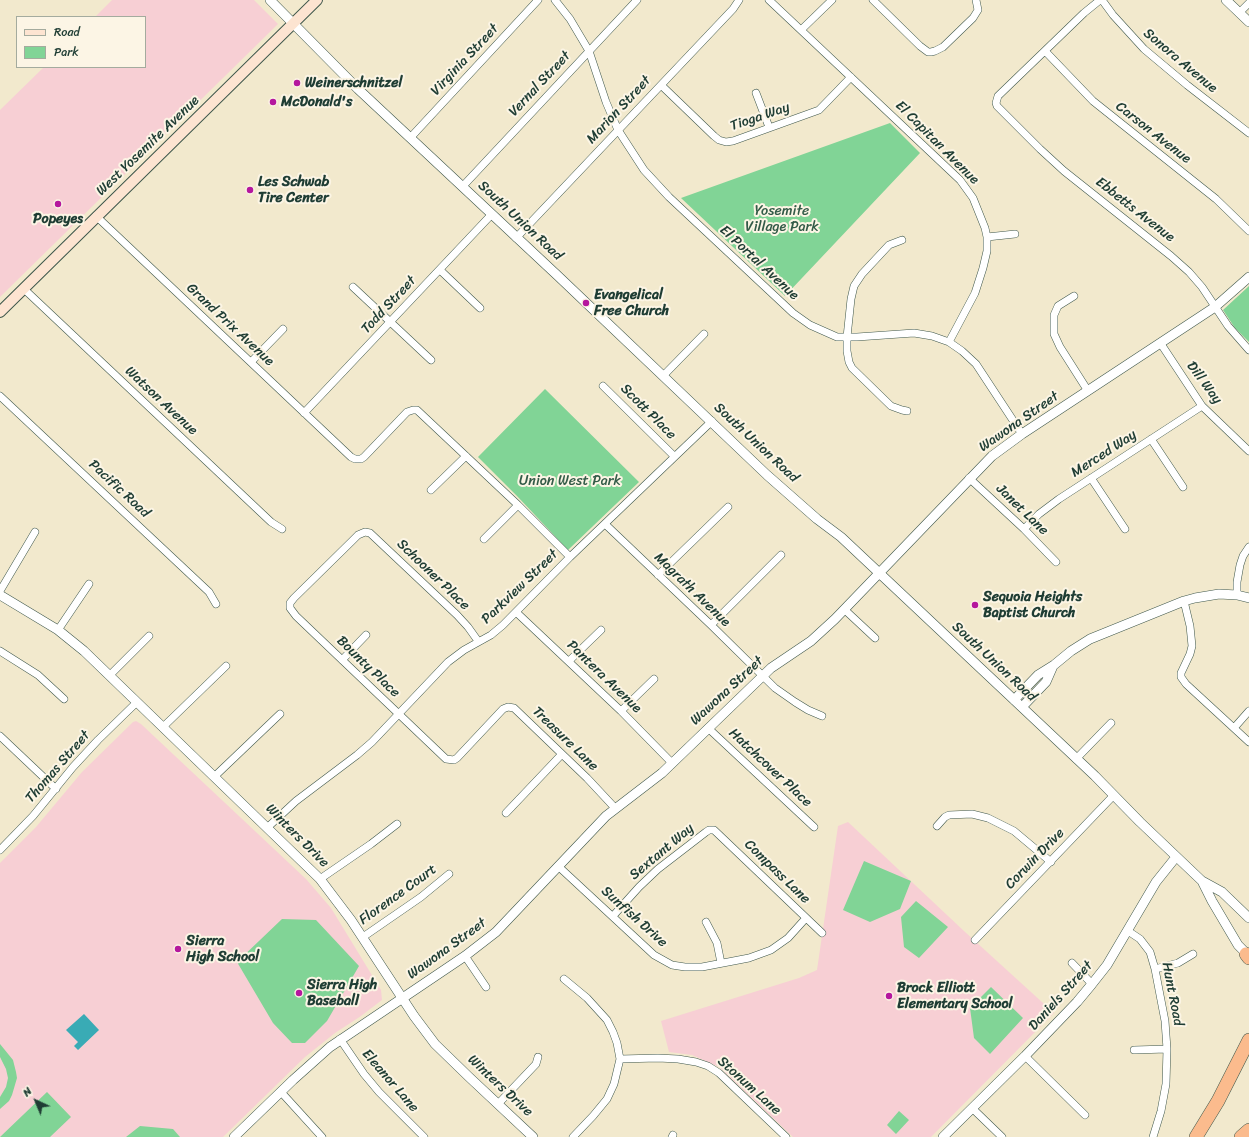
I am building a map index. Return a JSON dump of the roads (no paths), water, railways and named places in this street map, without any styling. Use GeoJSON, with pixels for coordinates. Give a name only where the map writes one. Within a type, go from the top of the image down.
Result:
{"type":"FeatureCollection","features":[{"type":"Feature","properties":{"kind":"highway"},"geometry":{"type":"LineString","coordinates":[[1196,1137],[1218,1101],[1249,1040]]}},
{"type":"Feature","properties":{"kind":"highway"},"geometry":{"type":"LineString","coordinates":[[1242,1137],[1249,1130]]}},
{"type":"Feature","properties":{"kind":"main road","name":"West Yosemite Avenue"},"geometry":{"type":"LineString","coordinates":[[0,312],[317,0]]}},
{"type":"Feature","properties":{"kind":"street","name":"South Union Road"},"geometry":{"type":"LineString","coordinates":[[270,0],[360,90],[773,480],[817,519],[841,537],[1022,707],[1202,881],[1222,892],[1249,918]]}},
{"type":"Feature","properties":{"kind":"street","name":"Virginia Street"},"geometry":{"type":"LineString","coordinates":[[411,137],[538,0]]}},
{"type":"Feature","properties":{"kind":"street","name":"El Portal Avenue"},"geometry":{"type":"LineString","coordinates":[[555,0],[570,19],[589,51],[606,102],[618,130],[644,170],[669,197],[793,313],[825,333],[837,336],[847,337],[914,333],[932,336],[949,342],[962,351],[976,364],[1022,434]]}},
{"type":"Feature","properties":{"kind":"street","name":"Vernal Street"},"geometry":{"type":"LineString","coordinates":[[463,186],[637,0]]}},
{"type":"Feature","properties":{"kind":"street","name":"Marion Street"},"geometry":{"type":"LineString","coordinates":[[516,238],[733,9],[739,0]]}},
{"type":"Feature","properties":{"kind":"street","name":"El Capitan Avenue"},"geometry":{"type":"LineString","coordinates":[[769,0],[960,180],[978,206],[987,237],[987,251],[975,293],[949,342]]}},
{"type":"Feature","properties":{"kind":"street"},"geometry":{"type":"LineString","coordinates":[[801,30],[832,0]]}},
{"type":"Feature","properties":{"kind":"street"},"geometry":{"type":"LineString","coordinates":[[873,0],[920,46],[928,52],[931,52],[943,47],[973,18],[978,10],[976,0]]}},
{"type":"Feature","properties":{"kind":"street"},"geometry":{"type":"LineString","coordinates":[[1045,51],[1101,0]]}},
{"type":"Feature","properties":{"kind":"street","name":"Sonora Avenue"},"geometry":{"type":"LineString","coordinates":[[1101,0],[1144,49],[1187,85],[1249,133]]}},
{"type":"Feature","properties":{"kind":"street"},"geometry":{"type":"LineString","coordinates":[[1226,0],[1249,22]]}},
{"type":"Feature","properties":{"kind":"street"},"geometry":{"type":"LineString","coordinates":[[1239,13],[1249,3]]}},
{"type":"Feature","properties":{"kind":"street","name":"Ebbetts Avenue"},"geometry":{"type":"LineString","coordinates":[[1045,51],[998,96],[996,100],[997,106],[1044,153],[1172,256],[1189,272],[1202,287],[1228,326],[1249,350]]}},
{"type":"Feature","properties":{"kind":"street","name":"Carson Avenue"},"geometry":{"type":"LineString","coordinates":[[1045,51],[1093,101],[1216,199],[1249,231]]}},
{"type":"Feature","properties":{"kind":"street","name":"Tioga Way"},"geometry":{"type":"LineString","coordinates":[[661,85],[720,140],[726,142],[733,141],[819,110],[851,77]]}},
{"type":"Feature","properties":{"kind":"street"},"geometry":{"type":"LineString","coordinates":[[756,93],[769,127]]}},
{"type":"Feature","properties":{"kind":"street","name":"Todd Street"},"geometry":{"type":"LineString","coordinates":[[304,413],[492,214]]}},
{"type":"Feature","properties":{"kind":"street","name":"Grand Prix Avenue"},"geometry":{"type":"LineString","coordinates":[[96,216],[304,413],[355,459],[364,456],[407,412],[413,410],[417,410],[466,456]]}},
{"type":"Feature","properties":{"kind":"street"},"geometry":{"type":"LineString","coordinates":[[987,237],[1015,234]]}},
{"type":"Feature","properties":{"kind":"street"},"geometry":{"type":"LineString","coordinates":[[902,240],[889,245],[862,274],[854,286],[851,299],[847,351],[852,368],[891,406],[907,411]]}},
{"type":"Feature","properties":{"kind":"street"},"geometry":{"type":"LineString","coordinates":[[440,270],[480,308]]}},
{"type":"Feature","properties":{"kind":"street","name":"Wawona Street"},"geometry":{"type":"LineString","coordinates":[[234,1137],[309,1066],[340,1040],[465,956],[496,932],[606,816],[654,779],[672,763],[770,668],[811,641],[845,610],[969,478],[992,456],[1022,434],[1161,344],[1215,307],[1249,278]]}},
{"type":"Feature","properties":{"kind":"street"},"geometry":{"type":"LineString","coordinates":[[353,287],[431,360]]}},
{"type":"Feature","properties":{"kind":"street","name":"Watson Avenue"},"geometry":{"type":"LineString","coordinates":[[24,289],[271,522],[282,529]]}},
{"type":"Feature","properties":{"kind":"street"},"geometry":{"type":"LineString","coordinates":[[1074,296],[1058,306],[1054,315],[1054,334],[1060,347],[1088,391]]}},
{"type":"Feature","properties":{"kind":"street"},"geometry":{"type":"LineString","coordinates":[[251,362],[283,329]]}},
{"type":"Feature","properties":{"kind":"street"},"geometry":{"type":"LineString","coordinates":[[663,376],[704,334]]}},
{"type":"Feature","properties":{"kind":"street","name":"Dill Way"},"geometry":{"type":"LineString","coordinates":[[1161,344],[1202,406],[1249,451]]}},
{"type":"Feature","properties":{"kind":"street","name":"Scott Place"},"geometry":{"type":"LineString","coordinates":[[603,386],[674,456]]}},
{"type":"Feature","properties":{"kind":"street","name":"Pacific Road"},"geometry":{"type":"LineString","coordinates":[[0,396],[204,587],[209,592],[216,604]]}},
{"type":"Feature","properties":{"kind":"street","name":"Merced Way"},"geometry":{"type":"LineString","coordinates":[[1024,529],[1039,514],[1059,499],[1202,406]]}},
{"type":"Feature","properties":{"kind":"street","name":"Parkview Street"},"geometry":{"type":"LineString","coordinates":[[268,827],[296,801],[357,756],[448,662],[503,625],[570,557],[712,421]]}},
{"type":"Feature","properties":{"kind":"street"},"geometry":{"type":"LineString","coordinates":[[1151,439],[1183,487]]}},
{"type":"Feature","properties":{"kind":"street"},"geometry":{"type":"LineString","coordinates":[[430,490],[466,456],[570,557]]}},
{"type":"Feature","properties":{"kind":"street","name":"Janet Lane"},"geometry":{"type":"LineString","coordinates":[[969,478],[1024,529],[1056,562]]}},
{"type":"Feature","properties":{"kind":"street"},"geometry":{"type":"LineString","coordinates":[[1091,478],[1125,529]]}},
{"type":"Feature","properties":{"kind":"street"},"geometry":{"type":"LineString","coordinates":[[484,539],[518,505]]}},
{"type":"Feature","properties":{"kind":"street"},"geometry":{"type":"LineString","coordinates":[[658,575],[728,507]]}},
{"type":"Feature","properties":{"kind":"street","name":"Magrath Avenue"},"geometry":{"type":"LineString","coordinates":[[605,524],[711,625],[761,676],[795,702],[822,716]]}},
{"type":"Feature","properties":{"kind":"street"},"geometry":{"type":"LineString","coordinates":[[0,591],[35,532]]}},
{"type":"Feature","properties":{"kind":"street","name":"Bounty Place"},"geometry":{"type":"LineString","coordinates":[[365,532],[358,535],[298,594],[290,603],[290,608],[342,660],[442,755]]}},
{"type":"Feature","properties":{"kind":"street","name":"Schooner Place"},"geometry":{"type":"LineString","coordinates":[[365,532],[370,534],[457,615],[478,641]]}},
{"type":"Feature","properties":{"kind":"street"},"geometry":{"type":"LineString","coordinates":[[1237,595],[1237,582],[1240,565],[1243,556],[1249,547]]}},
{"type":"Feature","properties":{"kind":"street"},"geometry":{"type":"LineString","coordinates":[[711,625],[781,556]]}},
{"type":"Feature","properties":{"kind":"street"},"geometry":{"type":"LineString","coordinates":[[58,630],[89,584]]}},
{"type":"Feature","properties":{"kind":"street"},"geometry":{"type":"LineString","coordinates":[[1014,700],[1038,675],[1090,639],[1184,601],[1195,598],[1219,594],[1237,595],[1249,598]]}},
{"type":"Feature","properties":{"kind":"street","name":"Winters Drive"},"geometry":{"type":"LineString","coordinates":[[0,595],[58,630],[84,650],[320,879],[337,899],[414,1016],[436,1044],[533,1137]]}},
{"type":"Feature","properties":{"kind":"street"},"geometry":{"type":"LineString","coordinates":[[1184,601],[1190,626],[1192,646],[1181,673],[1181,677],[1186,684],[1249,742]]}},
{"type":"Feature","properties":{"kind":"street"},"geometry":{"type":"LineString","coordinates":[[845,610],[875,638]]}},
{"type":"Feature","properties":{"kind":"street","name":"Pantera Avenue"},"geometry":{"type":"LineString","coordinates":[[516,612],[621,711],[672,763]]}},
{"type":"Feature","properties":{"kind":"street"},"geometry":{"type":"LineString","coordinates":[[569,661],[601,630]]}},
{"type":"Feature","properties":{"kind":"street"},"geometry":{"type":"LineString","coordinates":[[342,660],[366,635]]}},
{"type":"Feature","properties":{"kind":"street"},"geometry":{"type":"LineString","coordinates":[[110,675],[150,636]]}},
{"type":"Feature","properties":{"kind":"street"},"geometry":{"type":"LineString","coordinates":[[0,651],[38,675],[64,699]]}},
{"type":"Feature","properties":{"kind":"street"},"geometry":{"type":"LineString","coordinates":[[1022,707],[1046,682],[1054,665]]}},
{"type":"Feature","properties":{"kind":"street"},"geometry":{"type":"LineString","coordinates":[[163,727],[226,666]]}},
{"type":"Feature","properties":{"kind":"street"},"geometry":{"type":"LineString","coordinates":[[621,711],[654,679]]}},
{"type":"Feature","properties":{"kind":"street","name":"Thomas Street"},"geometry":{"type":"LineString","coordinates":[[0,850],[56,790],[73,767],[137,702]]}},
{"type":"Feature","properties":{"kind":"street","name":"Treasure Lane"},"geometry":{"type":"LineString","coordinates":[[442,755],[446,758],[454,760],[502,709],[508,707],[514,708],[587,778],[615,808]]}},
{"type":"Feature","properties":{"kind":"street"},"geometry":{"type":"LineString","coordinates":[[1234,728],[1249,711]]}},
{"type":"Feature","properties":{"kind":"street"},"geometry":{"type":"LineString","coordinates":[[215,776],[280,714]]}},
{"type":"Feature","properties":{"kind":"street"},"geometry":{"type":"LineString","coordinates":[[1076,759],[1111,723]]}},
{"type":"Feature","properties":{"kind":"street","name":"Hatchcover Place"},"geometry":{"type":"LineString","coordinates":[[708,728],[814,827]]}},
{"type":"Feature","properties":{"kind":"street"},"geometry":{"type":"LineString","coordinates":[[0,736],[56,790]]}},
{"type":"Feature","properties":{"kind":"street"},"geometry":{"type":"LineString","coordinates":[[506,813],[562,754]]}},
{"type":"Feature","properties":{"kind":"street","name":"Corwin Drive"},"geometry":{"type":"LineString","coordinates":[[975,940],[1114,795]]}},
{"type":"Feature","properties":{"kind":"street"},"geometry":{"type":"LineString","coordinates":[[937,826],[949,816],[972,814],[988,818],[1014,831],[1051,862]]}},
{"type":"Feature","properties":{"kind":"street"},"geometry":{"type":"LineString","coordinates":[[320,879],[397,824]]}},
{"type":"Feature","properties":{"kind":"street","name":"Sextant Way"},"geometry":{"type":"LineString","coordinates":[[613,916],[639,887],[658,869],[708,830],[714,830]]}},
{"type":"Feature","properties":{"kind":"street","name":"Compass Lane"},"geometry":{"type":"LineString","coordinates":[[714,830],[822,933]]}},
{"type":"Feature","properties":{"kind":"street","name":"Daniels Street"},"geometry":{"type":"LineString","coordinates":[[943,1137],[1025,1056],[1077,1002],[1092,984],[1107,965],[1128,931],[1144,900],[1176,857]]}},
{"type":"Feature","properties":{"kind":"street","name":"Sunfish Drive"},"geometry":{"type":"LineString","coordinates":[[558,866],[654,955],[666,962],[685,967],[702,967],[749,958],[771,950],[788,938],[806,918]]}},
{"type":"Feature","properties":{"kind":"street","name":"Florence Court"},"geometry":{"type":"LineString","coordinates":[[362,937],[421,897],[449,874]]}},
{"type":"Feature","properties":{"kind":"street","name":"South Union Road"},"geometry":{"type":"LineString","coordinates":[[1202,881],[1238,945],[1248,956]]}},
{"type":"Feature","properties":{"kind":"street"},"geometry":{"type":"LineString","coordinates":[[706,922],[717,943],[721,963]]}},
{"type":"Feature","properties":{"kind":"street","name":"Hunt Road"},"geometry":{"type":"LineString","coordinates":[[1128,931],[1137,936],[1150,952],[1155,969],[1165,1021],[1167,1049],[1166,1084],[1161,1111],[1153,1137]]}},
{"type":"Feature","properties":{"kind":"street"},"geometry":{"type":"LineString","coordinates":[[1155,969],[1178,963],[1193,954]]}},
{"type":"Feature","properties":{"kind":"street"},"geometry":{"type":"LineString","coordinates":[[465,956],[486,987]]}},
{"type":"Feature","properties":{"kind":"street"},"geometry":{"type":"LineString","coordinates":[[1072,963],[1092,984]]}},
{"type":"Feature","properties":{"kind":"street"},"geometry":{"type":"LineString","coordinates":[[564,979],[587,998],[607,1020],[617,1043],[620,1059],[614,1084],[607,1099],[594,1116],[573,1137]]}},
{"type":"Feature","properties":{"kind":"street","name":"Eleanor Lane"},"geometry":{"type":"LineString","coordinates":[[340,1040],[371,1083],[424,1137]]}},
{"type":"Feature","properties":{"kind":"street"},"geometry":{"type":"LineString","coordinates":[[1134,1050],[1167,1049]]}},
{"type":"Feature","properties":{"kind":"street"},"geometry":{"type":"LineString","coordinates":[[1025,1056],[1085,1115]]}},
{"type":"Feature","properties":{"kind":"street"},"geometry":{"type":"LineString","coordinates":[[498,1104],[536,1064],[538,1057]]}},
{"type":"Feature","properties":{"kind":"street","name":"Stonum Lane"},"geometry":{"type":"LineString","coordinates":[[620,1059],[678,1059],[708,1066],[719,1073],[786,1137]]}},
{"type":"Feature","properties":{"kind":"street"},"geometry":{"type":"LineString","coordinates":[[281,1092],[322,1137]]}},
{"type":"Feature","properties":{"kind":"street"},"geometry":{"type":"LineString","coordinates":[[972,1108],[1002,1137]]}},
{"type":"Feature","properties":{"kind":"street"},"geometry":{"type":"LineString","coordinates":[[773,1137],[779,1131]]}},
{"type":"Feature","properties":{"kind":"water"},"geometry":{"type":"Polygon","coordinates":[[[84,1014],[99,1030],[78,1050],[74,1046],[78,1042],[66,1030],[84,1014]]]}},
{"type":"Feature","properties":{"kind":"place","name":"Weinerschnitzel"},"geometry":{"type":"Point","coordinates":[297,83]}},
{"type":"Feature","properties":{"kind":"place","name":"McDonald's"},"geometry":{"type":"Point","coordinates":[273,102]}},
{"type":"Feature","properties":{"kind":"place","name":"Les Schwab Tire Center"},"geometry":{"type":"Point","coordinates":[250,190]}},
{"type":"Feature","properties":{"kind":"place","name":"Popeyes"},"geometry":{"type":"Point","coordinates":[58,204]}},
{"type":"Feature","properties":{"kind":"place","name":"Evangelical Free Church"},"geometry":{"type":"Point","coordinates":[586,303]}},
{"type":"Feature","properties":{"kind":"place","name":"Sequoia Heights Baptist Church"},"geometry":{"type":"Point","coordinates":[975,605]}},
{"type":"Feature","properties":{"kind":"place","name":"Sierra High School"},"geometry":{"type":"Point","coordinates":[178,949]}},
{"type":"Feature","properties":{"kind":"place","name":"Sierra High Baseball"},"geometry":{"type":"Point","coordinates":[299,993]}},
{"type":"Feature","properties":{"kind":"place","name":"Brock Elliott Elementary School"},"geometry":{"type":"Point","coordinates":[889,996]}},
{"type":"Feature","properties":{"kind":"park label","name":"Yosemite Village Park"},"geometry":{"type":"Point","coordinates":[782,220]}},
{"type":"Feature","properties":{"kind":"park label","name":"Union West Park"},"geometry":{"type":"Point","coordinates":[570,481]}}]}
